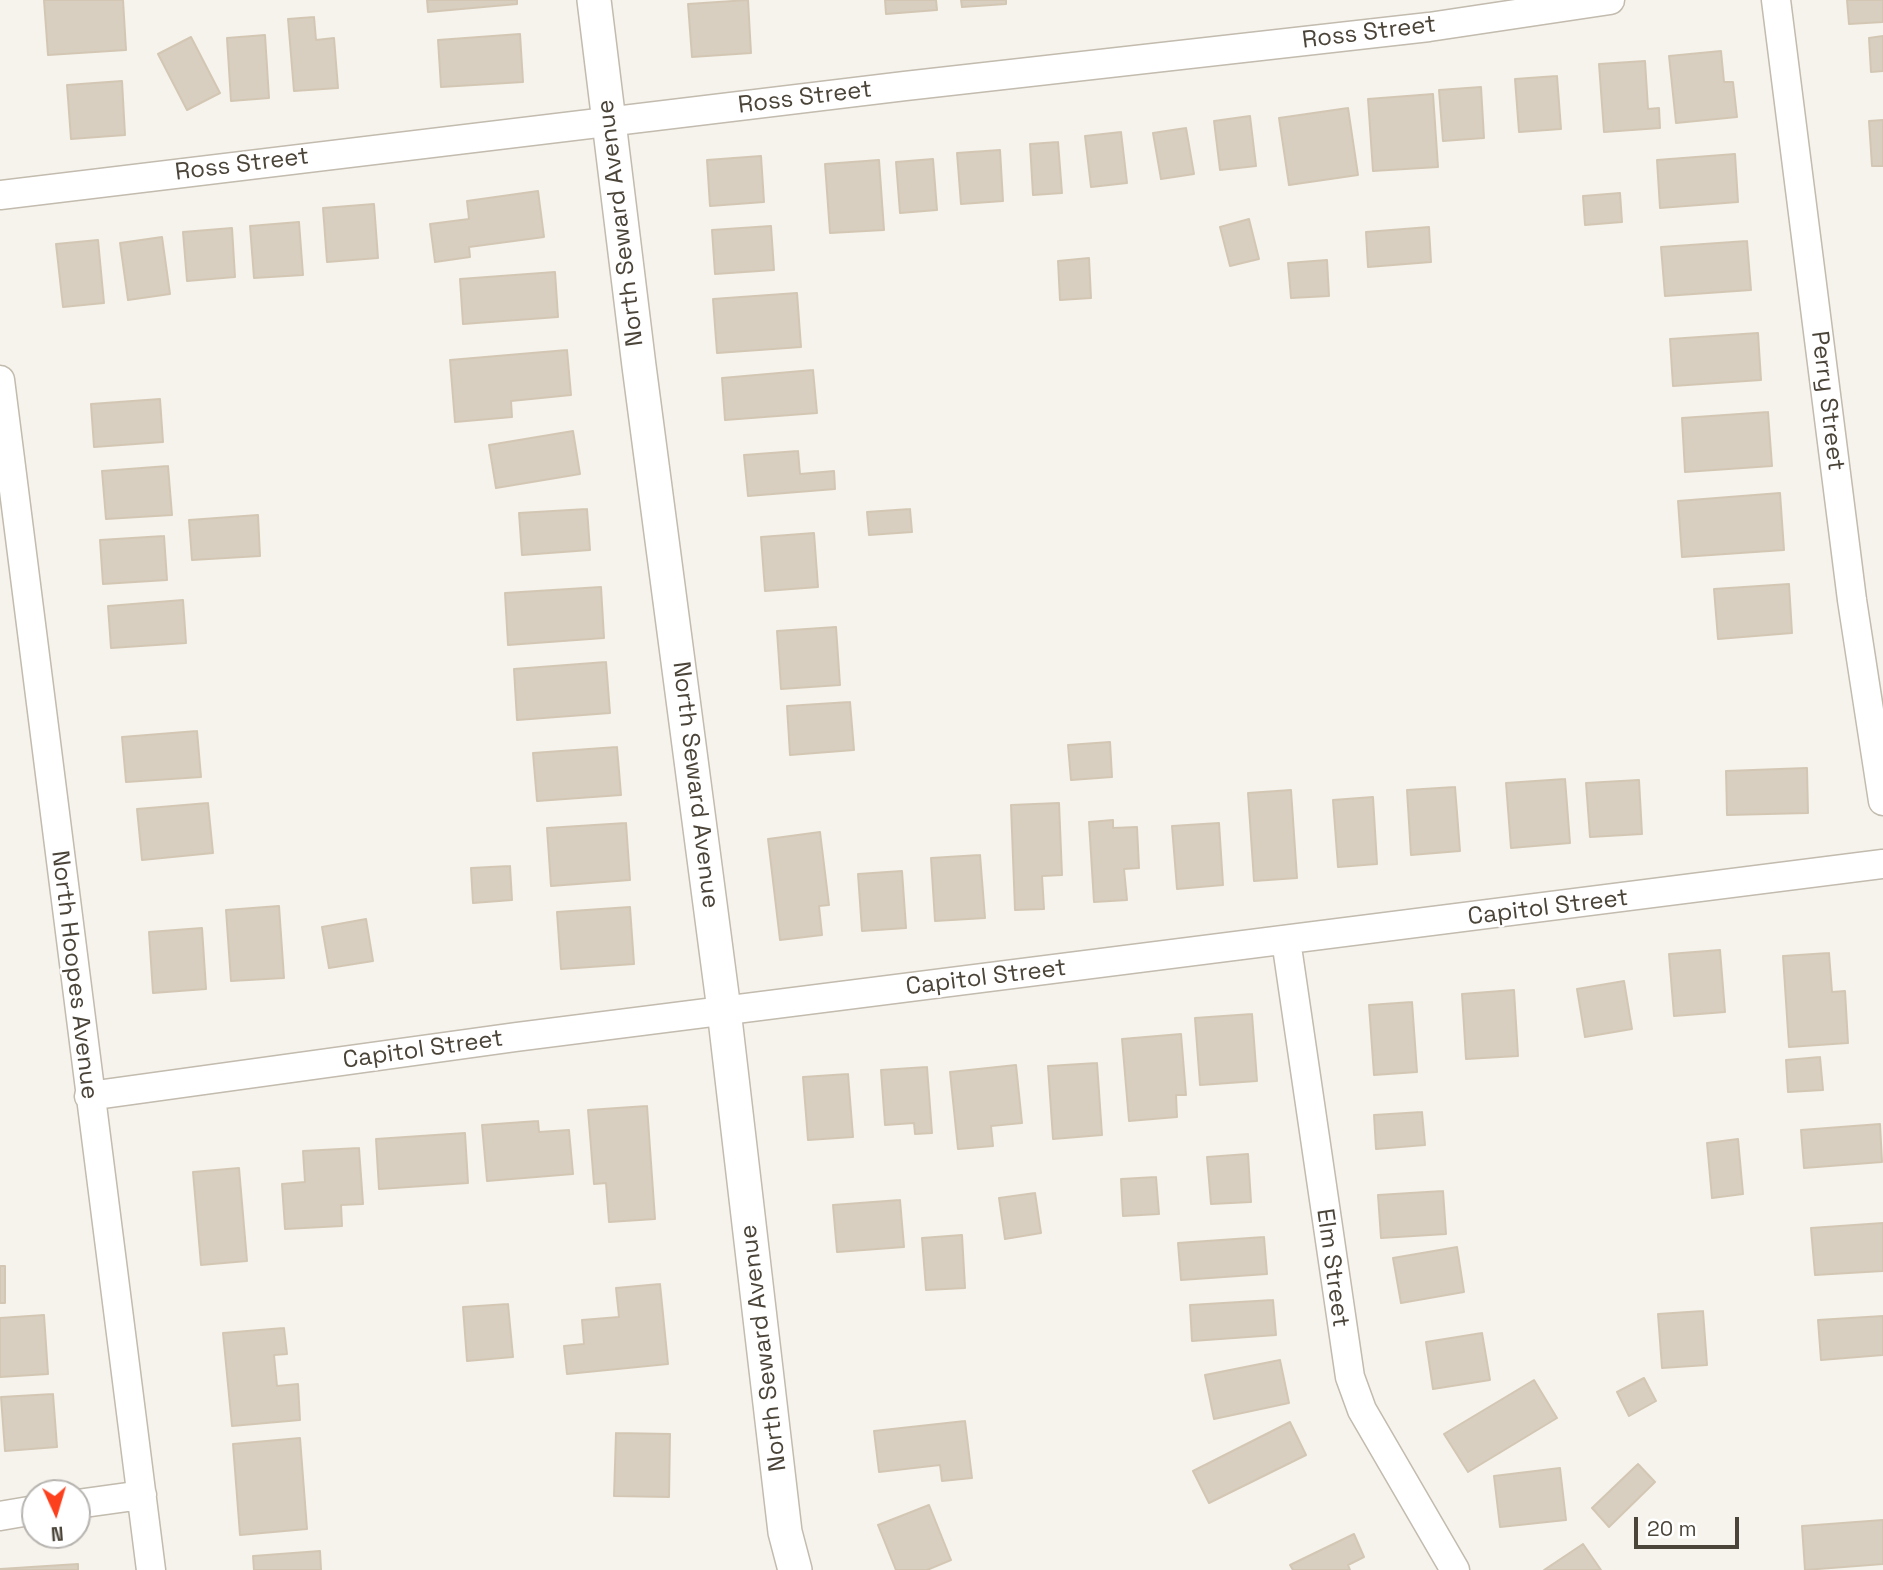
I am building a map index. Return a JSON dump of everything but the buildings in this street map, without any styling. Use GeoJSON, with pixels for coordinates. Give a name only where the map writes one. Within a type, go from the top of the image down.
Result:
{"type":"FeatureCollection","features":[{"type":"Feature","properties":{"kind":"street","name":"North Seward Avenue"},"geometry":{"type":"LineString","coordinates":[[594,0],[724,1010],[785,1532],[795,1570]]}},
{"type":"Feature","properties":{"kind":"street","name":"Ross Street"},"geometry":{"type":"LineString","coordinates":[[0,195],[1429,27],[1611,0]]}},
{"type":"Feature","properties":{"kind":"street","name":"Perry Street"},"geometry":{"type":"LineString","coordinates":[[1776,0],[1852,600],[1883,801]]}},
{"type":"Feature","properties":{"kind":"street","name":"North Hoopes Avenue"},"geometry":{"type":"LineString","coordinates":[[0,380],[151,1570]]}},
{"type":"Feature","properties":{"kind":"street","name":"Capitol Street"},"geometry":{"type":"LineString","coordinates":[[89,1096],[250,1072],[724,1010],[1883,864]]}},
{"type":"Feature","properties":{"kind":"street","name":"Elm Street"},"geometry":{"type":"LineString","coordinates":[[1286,940],[1349,1377],[1362,1409],[1455,1570]]}},
{"type":"Feature","properties":{"kind":"street"},"geometry":{"type":"LineString","coordinates":[[91,1502],[142,1495]]}},
{"type":"Feature","properties":{"kind":"street"},"geometry":{"type":"LineString","coordinates":[[0,1516],[21,1512]]}}]}
